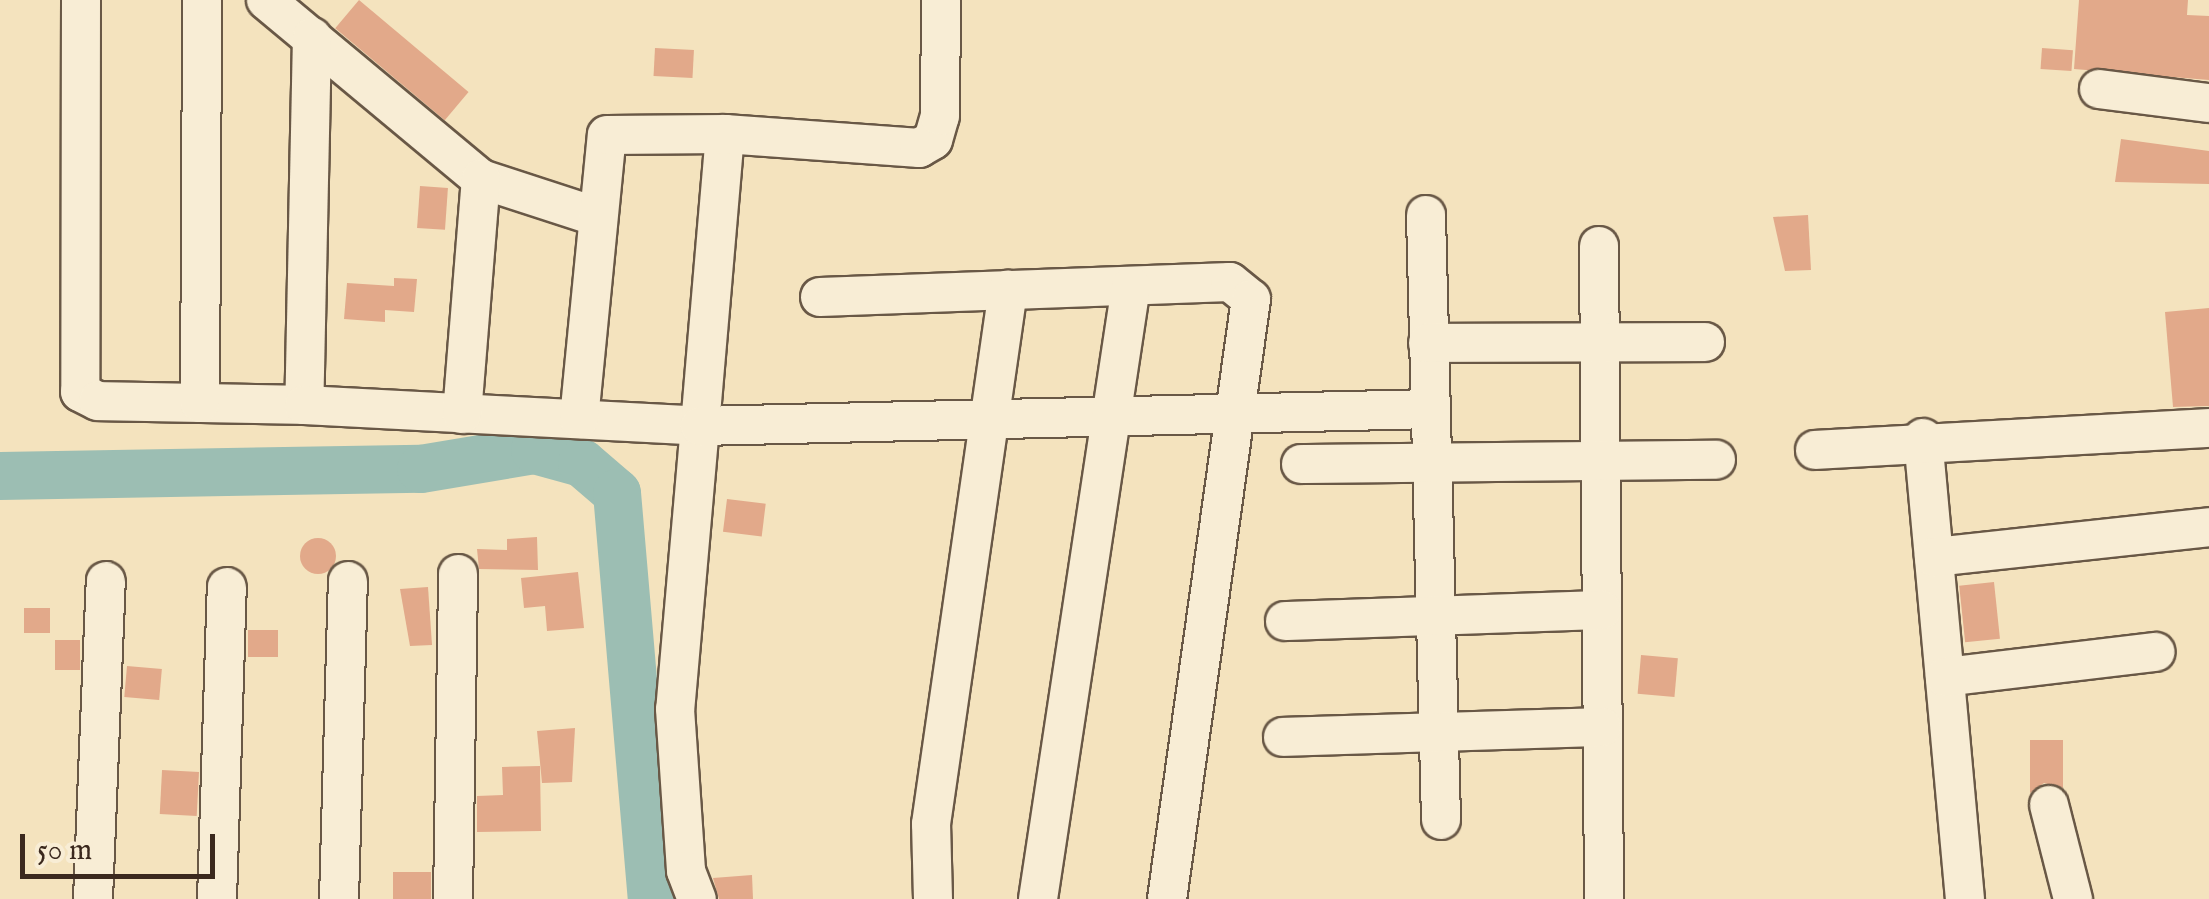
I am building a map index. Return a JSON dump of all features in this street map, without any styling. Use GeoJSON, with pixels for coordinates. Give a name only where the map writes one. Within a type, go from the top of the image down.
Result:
{"type":"FeatureCollection","features":[{"type":"Feature","properties":{"kind":"street"},"geometry":{"type":"LineString","coordinates":[[82,0],[80,392],[98,401],[304,405],[700,426],[1112,413],[1430,410]]}},
{"type":"Feature","properties":{"kind":"street"},"geometry":{"type":"LineString","coordinates":[[200,403],[202,0]]}},
{"type":"Feature","properties":{"kind":"street"},"geometry":{"type":"LineString","coordinates":[[266,0],[480,179],[595,216]]}},
{"type":"Feature","properties":{"kind":"street"},"geometry":{"type":"LineString","coordinates":[[578,420],[600,150],[614,130],[919,148],[933,140],[940,0]]}},
{"type":"Feature","properties":{"kind":"street"},"geometry":{"type":"LineString","coordinates":[[304,405],[312,37]]}},
{"type":"Feature","properties":{"kind":"street"},"geometry":{"type":"LineString","coordinates":[[2099,89],[2209,103]]}},
{"type":"Feature","properties":{"kind":"street"},"geometry":{"type":"LineString","coordinates":[[696,899],[686,871],[675,709],[725,134]]}},
{"type":"Feature","properties":{"kind":"street"},"geometry":{"type":"LineString","coordinates":[[462,414],[480,179]]}},
{"type":"Feature","properties":{"kind":"street"},"geometry":{"type":"LineString","coordinates":[[1426,214],[1441,820]]}},
{"type":"Feature","properties":{"kind":"street"},"geometry":{"type":"LineString","coordinates":[[1599,246],[1604,899]]}},
{"type":"Feature","properties":{"kind":"street"},"geometry":{"type":"LineString","coordinates":[[1038,899],[1131,286]]}},
{"type":"Feature","properties":{"kind":"street"},"geometry":{"type":"LineString","coordinates":[[820,297],[1131,286],[1242,288],[1251,299],[1167,899]]}},
{"type":"Feature","properties":{"kind":"street"},"geometry":{"type":"LineString","coordinates":[[932,899],[931,824],[1008,290]]}},
{"type":"Feature","properties":{"kind":"street"},"geometry":{"type":"LineString","coordinates":[[1428,343],[1705,342]]}},
{"type":"Feature","properties":{"kind":"street"},"geometry":{"type":"LineString","coordinates":[[1815,450],[1924,438],[2209,428]]}},
{"type":"Feature","properties":{"kind":"street"},"geometry":{"type":"LineString","coordinates":[[1924,438],[1964,899]]}},
{"type":"Feature","properties":{"kind":"street"},"geometry":{"type":"LineString","coordinates":[[1301,464],[1716,460]]}},
{"type":"Feature","properties":{"kind":"street"},"geometry":{"type":"LineString","coordinates":[[1934,557],[2209,527]]}},
{"type":"Feature","properties":{"kind":"street"},"geometry":{"type":"LineString","coordinates":[[453,899],[458,574]]}},
{"type":"Feature","properties":{"kind":"street"},"geometry":{"type":"LineString","coordinates":[[339,899],[348,580]]}},
{"type":"Feature","properties":{"kind":"street"},"geometry":{"type":"LineString","coordinates":[[94,899],[106,581]]}},
{"type":"Feature","properties":{"kind":"street"},"geometry":{"type":"LineString","coordinates":[[217,899],[227,587]]}},
{"type":"Feature","properties":{"kind":"street"},"geometry":{"type":"LineString","coordinates":[[1285,621],[1602,610]]}},
{"type":"Feature","properties":{"kind":"street"},"geometry":{"type":"LineString","coordinates":[[1944,677],[2156,652]]}},
{"type":"Feature","properties":{"kind":"street"},"geometry":{"type":"LineString","coordinates":[[1282,738],[1602,727]]}},
{"type":"Feature","properties":{"kind":"street"},"geometry":{"type":"LineString","coordinates":[[2049,805],[2072,899]]}},
{"type":"Feature","properties":{"kind":"building"},"geometry":{"type":"Polygon","coordinates":[[[359,0],[469,92],[445,120],[335,28],[359,0]]]}},
{"type":"Feature","properties":{"kind":"building"},"geometry":{"type":"Polygon","coordinates":[[[2079,0],[2188,0],[2187,15],[2209,16],[2209,80],[2074,69],[2079,0]]]}},
{"type":"Feature","properties":{"kind":"building"},"geometry":{"type":"Polygon","coordinates":[[[655,48],[694,50],[692,78],[654,76],[655,48]]]}},
{"type":"Feature","properties":{"kind":"building"},"geometry":{"type":"Polygon","coordinates":[[[2042,48],[2073,50],[2071,71],[2041,69],[2042,48]]]}},
{"type":"Feature","properties":{"kind":"building"},"geometry":{"type":"Polygon","coordinates":[[[2121,139],[2209,151],[2209,184],[2115,182],[2121,139]]]}},
{"type":"Feature","properties":{"kind":"building"},"geometry":{"type":"Polygon","coordinates":[[[420,186],[448,188],[445,230],[417,228],[420,186]]]}},
{"type":"Feature","properties":{"kind":"building"},"geometry":{"type":"Polygon","coordinates":[[[1808,215],[1811,270],[1785,271],[1773,217],[1808,215]]]}},
{"type":"Feature","properties":{"kind":"building"},"geometry":{"type":"Polygon","coordinates":[[[394,278],[417,279],[414,312],[385,310],[385,322],[344,319],[347,283],[394,286],[394,278]]]}},
{"type":"Feature","properties":{"kind":"building"},"geometry":{"type":"Polygon","coordinates":[[[2209,308],[2209,406],[2173,407],[2165,312],[2209,308]]]}},
{"type":"Feature","properties":{"kind":"building"},"geometry":{"type":"Polygon","coordinates":[[[727,499],[766,504],[762,537],[723,532],[727,499]]]}},
{"type":"Feature","properties":{"kind":"building"},"geometry":{"type":"Polygon","coordinates":[[[537,537],[538,570],[479,569],[477,549],[507,550],[507,539],[537,537]]]}},
{"type":"Feature","properties":{"kind":"building"},"geometry":{"type":"Polygon","coordinates":[[[318,538],[331,543],[336,556],[331,569],[318,574],[305,569],[300,556],[305,543],[318,538]]]}},
{"type":"Feature","properties":{"kind":"building"},"geometry":{"type":"Polygon","coordinates":[[[578,572],[584,628],[547,631],[545,606],[524,608],[521,578],[578,572]]]}},
{"type":"Feature","properties":{"kind":"building"},"geometry":{"type":"Polygon","coordinates":[[[1994,582],[2000,639],[1965,642],[1959,586],[1994,582]]]}},
{"type":"Feature","properties":{"kind":"building"},"geometry":{"type":"Polygon","coordinates":[[[428,587],[432,645],[410,646],[400,589],[428,587]]]}},
{"type":"Feature","properties":{"kind":"building"},"geometry":{"type":"Polygon","coordinates":[[[24,608],[50,608],[50,633],[24,633],[24,608]]]}},
{"type":"Feature","properties":{"kind":"building"},"geometry":{"type":"Polygon","coordinates":[[[248,630],[278,630],[278,657],[248,657],[248,630]]]}},
{"type":"Feature","properties":{"kind":"building"},"geometry":{"type":"Polygon","coordinates":[[[55,640],[80,640],[80,670],[55,670],[55,640]]]}},
{"type":"Feature","properties":{"kind":"building"},"geometry":{"type":"Polygon","coordinates":[[[1641,655],[1678,658],[1674,697],[1638,694],[1641,655]]]}},
{"type":"Feature","properties":{"kind":"building"},"geometry":{"type":"Polygon","coordinates":[[[127,666],[162,669],[159,700],[124,697],[127,666]]]}},
{"type":"Feature","properties":{"kind":"building"},"geometry":{"type":"Polygon","coordinates":[[[575,728],[572,782],[542,783],[537,731],[575,728]]]}},
{"type":"Feature","properties":{"kind":"building"},"geometry":{"type":"Polygon","coordinates":[[[2030,740],[2063,740],[2063,788],[2044,783],[2030,793],[2030,740]]]}},
{"type":"Feature","properties":{"kind":"building"},"geometry":{"type":"Polygon","coordinates":[[[540,766],[541,831],[477,832],[477,796],[503,795],[502,767],[540,766]]]}},
{"type":"Feature","properties":{"kind":"building"},"geometry":{"type":"Polygon","coordinates":[[[162,770],[199,772],[197,816],[160,814],[162,770]]]}},
{"type":"Feature","properties":{"kind":"building"},"geometry":{"type":"Polygon","coordinates":[[[393,872],[431,872],[431,899],[393,899],[393,872]]]}},
{"type":"Feature","properties":{"kind":"building"},"geometry":{"type":"Polygon","coordinates":[[[752,875],[753,899],[719,899],[713,878],[752,875]]]}},
{"type":"Feature","properties":{"kind":"waterway"},"geometry":{"type":"LineString","coordinates":[[0,476],[421,469],[535,450],[582,463],[617,493],[652,899]]}}]}
